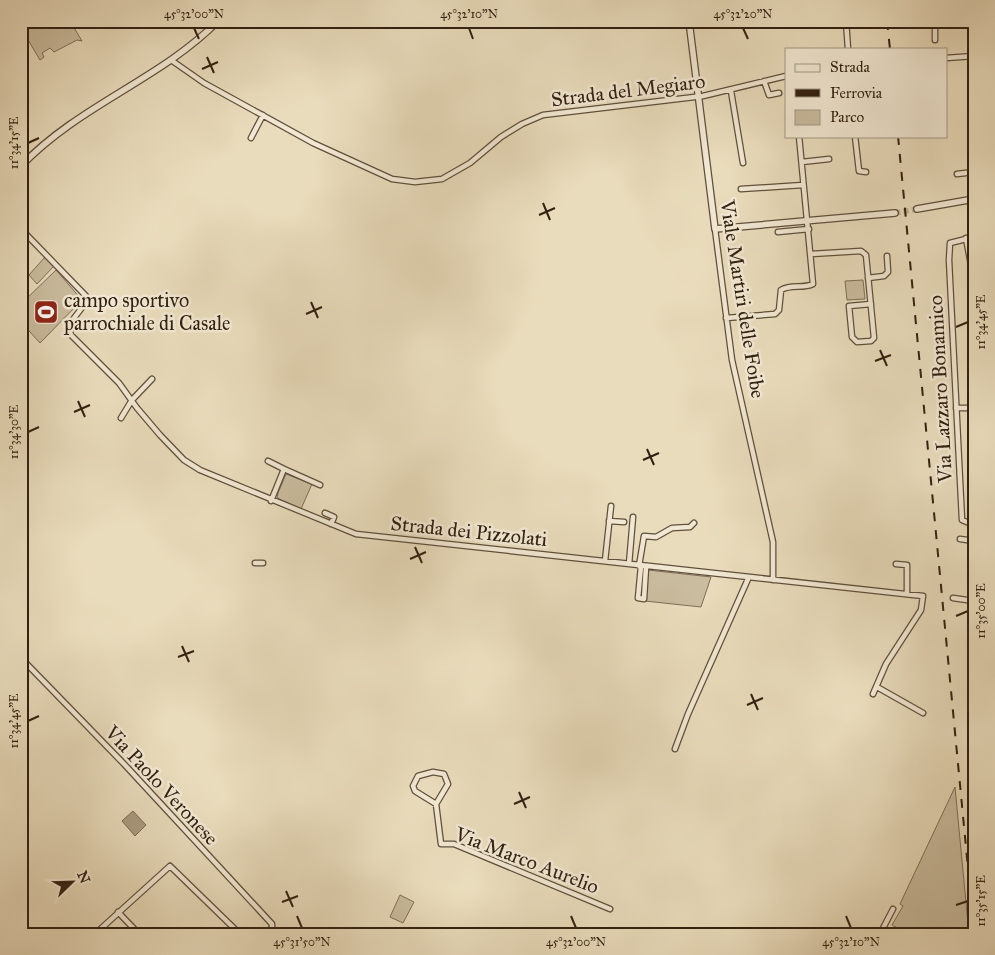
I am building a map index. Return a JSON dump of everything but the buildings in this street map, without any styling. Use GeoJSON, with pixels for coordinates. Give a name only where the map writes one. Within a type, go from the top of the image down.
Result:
{"type":"FeatureCollection","features":[{"type":"Feature","properties":{"kind":"street"},"geometry":{"type":"LineString","coordinates":[[21,166],[49,139],[91,109],[170,60],[218,21]]}},
{"type":"Feature","properties":{"kind":"street","name":"Viale Martiri delle Foibe"},"geometry":{"type":"LineString","coordinates":[[689,21],[732,360],[773,542],[773,580]]}},
{"type":"Feature","properties":{"kind":"street"},"geometry":{"type":"LineString","coordinates":[[846,21],[848,48]]}},
{"type":"Feature","properties":{"kind":"street"},"geometry":{"type":"LineString","coordinates":[[935,21],[935,40]]}},
{"type":"Feature","properties":{"kind":"street"},"geometry":{"type":"LineString","coordinates":[[948,58],[974,56]]}},
{"type":"Feature","properties":{"kind":"street","name":"Strada del Megiaro"},"geometry":{"type":"LineString","coordinates":[[170,60],[204,83],[312,143],[392,179],[429,182],[442,180],[454,174],[501,137],[522,124],[544,115],[699,97],[731,91],[785,76]]}},
{"type":"Feature","properties":{"kind":"street"},"geometry":{"type":"LineString","coordinates":[[764,81],[769,95],[779,93]]}},
{"type":"Feature","properties":{"kind":"street","name":"Strada del Megiaro"},"geometry":{"type":"LineString","coordinates":[[731,91],[743,163]]}},
{"type":"Feature","properties":{"kind":"street"},"geometry":{"type":"LineString","coordinates":[[251,138],[263,115]]}},
{"type":"Feature","properties":{"kind":"street"},"geometry":{"type":"LineString","coordinates":[[726,318],[775,314],[779,310],[781,290],[788,286],[806,287],[813,284],[799,138]]}},
{"type":"Feature","properties":{"kind":"street"},"geometry":{"type":"LineString","coordinates":[[855,138],[860,171],[866,172]]}},
{"type":"Feature","properties":{"kind":"street"},"geometry":{"type":"LineString","coordinates":[[802,162],[829,159]]}},
{"type":"Feature","properties":{"kind":"street"},"geometry":{"type":"LineString","coordinates":[[957,174],[974,172]]}},
{"type":"Feature","properties":{"kind":"street"},"geometry":{"type":"LineString","coordinates":[[741,189],[803,185]]}},
{"type":"Feature","properties":{"kind":"street"},"geometry":{"type":"LineString","coordinates":[[917,209],[974,199]]}},
{"type":"Feature","properties":{"kind":"street"},"geometry":{"type":"LineString","coordinates":[[715,229],[807,219],[895,213]]}},
{"type":"Feature","properties":{"kind":"street","name":"Strada dei Pizzolati"},"geometry":{"type":"LineString","coordinates":[[21,229],[86,296],[87,301],[68,326],[71,335],[132,400],[184,460],[205,473],[356,534],[606,561],[748,579],[923,596],[921,610],[886,664],[877,687]]}},
{"type":"Feature","properties":{"kind":"street"},"geometry":{"type":"LineString","coordinates":[[778,232],[809,229]]}},
{"type":"Feature","properties":{"kind":"street"},"geometry":{"type":"LineString","coordinates":[[974,237],[966,238],[974,281]]}},
{"type":"Feature","properties":{"kind":"street","name":"Via Lazzaro Bonamico"},"geometry":{"type":"LineString","coordinates":[[966,238],[950,243],[962,520],[974,525]]}},
{"type":"Feature","properties":{"kind":"street"},"geometry":{"type":"LineString","coordinates":[[811,254],[863,251],[866,255],[871,304],[874,339],[857,342],[852,336],[848,306],[871,304]]}},
{"type":"Feature","properties":{"kind":"street"},"geometry":{"type":"LineString","coordinates":[[868,278],[884,276],[888,272],[887,256]]}},
{"type":"Feature","properties":{"kind":"street"},"geometry":{"type":"LineString","coordinates":[[120,418],[132,400],[152,379]]}},
{"type":"Feature","properties":{"kind":"street"},"geometry":{"type":"LineString","coordinates":[[956,408],[974,408]]}},
{"type":"Feature","properties":{"kind":"street"},"geometry":{"type":"LineString","coordinates":[[268,461],[320,485]]}},
{"type":"Feature","properties":{"kind":"street"},"geometry":{"type":"LineString","coordinates":[[271,501],[284,469]]}},
{"type":"Feature","properties":{"kind":"street"},"geometry":{"type":"LineString","coordinates":[[606,561],[611,506]]}},
{"type":"Feature","properties":{"kind":"street"},"geometry":{"type":"LineString","coordinates":[[326,513],[334,517],[331,524]]}},
{"type":"Feature","properties":{"kind":"street"},"geometry":{"type":"LineString","coordinates":[[629,564],[633,517]]}},
{"type":"Feature","properties":{"kind":"street"},"geometry":{"type":"LineString","coordinates":[[609,521],[624,522]]}},
{"type":"Feature","properties":{"kind":"street"},"geometry":{"type":"LineString","coordinates":[[638,598],[644,599],[642,566],[644,536],[656,537],[672,528],[690,526],[694,523]]}},
{"type":"Feature","properties":{"kind":"street"},"geometry":{"type":"LineString","coordinates":[[960,539],[974,540]]}},
{"type":"Feature","properties":{"kind":"street"},"geometry":{"type":"LineString","coordinates":[[255,562],[263,563]]}},
{"type":"Feature","properties":{"kind":"street"},"geometry":{"type":"LineString","coordinates":[[896,564],[907,565],[907,594]]}},
{"type":"Feature","properties":{"kind":"street"},"geometry":{"type":"LineString","coordinates":[[675,749],[688,714],[748,579]]}},
{"type":"Feature","properties":{"kind":"street"},"geometry":{"type":"LineString","coordinates":[[953,598],[974,601]]}},
{"type":"Feature","properties":{"kind":"street","name":"Via Paolo Veronese"},"geometry":{"type":"LineString","coordinates":[[21,658],[125,765],[272,924],[272,928],[265,934]]}},
{"type":"Feature","properties":{"kind":"street"},"geometry":{"type":"LineString","coordinates":[[872,694],[877,687],[922,712]]}},
{"type":"Feature","properties":{"kind":"street"},"geometry":{"type":"LineString","coordinates":[[682,715],[688,714]]}},
{"type":"Feature","properties":{"kind":"street"},"geometry":{"type":"LineString","coordinates":[[441,772],[447,778],[448,784],[436,804],[415,791],[413,786],[418,776],[441,772]]}},
{"type":"Feature","properties":{"kind":"street","name":"Via Marco Aurelio"},"geometry":{"type":"LineString","coordinates":[[436,804],[442,844],[454,844],[610,909]]}},
{"type":"Feature","properties":{"kind":"street"},"geometry":{"type":"LineString","coordinates":[[95,934],[170,866],[240,934]]}},
{"type":"Feature","properties":{"kind":"street"},"geometry":{"type":"LineString","coordinates":[[880,934],[893,908]]}},
{"type":"Feature","properties":{"kind":"street"},"geometry":{"type":"LineString","coordinates":[[118,912],[139,934]]}},
{"type":"Feature","properties":{"kind":"green space"},"geometry":{"type":"Polygon","coordinates":[[[21,21],[35,21],[40,29],[48,24],[51,28],[58,24],[57,21],[70,21],[82,41],[77,40],[54,52],[50,48],[42,53],[44,57],[40,60],[21,28],[21,21]]]}},
{"type":"Feature","properties":{"kind":"green space"},"geometry":{"type":"Polygon","coordinates":[[[45,257],[54,266],[37,284],[29,275],[45,257]]]}},
{"type":"Feature","properties":{"kind":"green space","name":"campo sportivo parrochiale di Casale"},"geometry":{"type":"Polygon","coordinates":[[[56,270],[82,300],[40,343],[21,322],[21,304],[56,270]]]}},
{"type":"Feature","properties":{"kind":"green space"},"geometry":{"type":"Polygon","coordinates":[[[863,280],[865,299],[847,300],[845,281],[863,280]]]}},
{"type":"Feature","properties":{"kind":"green space"},"geometry":{"type":"Polygon","coordinates":[[[286,474],[312,484],[301,509],[277,498],[286,474]]]}},
{"type":"Feature","properties":{"kind":"green space"},"geometry":{"type":"Polygon","coordinates":[[[648,570],[711,577],[701,607],[645,601],[648,570]]]}},
{"type":"Feature","properties":{"kind":"green space"},"geometry":{"type":"Polygon","coordinates":[[[955,787],[969,934],[918,934],[909,929],[906,933],[892,925],[903,906],[900,904],[955,787]]]}},
{"type":"Feature","properties":{"kind":"green space"},"geometry":{"type":"Polygon","coordinates":[[[400,895],[414,902],[403,923],[390,917],[400,895]]]}},
{"type":"Feature","properties":{"kind":"shaded area"},"geometry":{"type":"Polygon","coordinates":[[[133,811],[146,825],[135,836],[122,821],[133,811]]]}},
{"type":"Feature","properties":{"kind":"tunnel"},"geometry":{"type":"LineString","coordinates":[[895,213],[917,209]]}},
{"type":"Feature","properties":{"kind":"railway"},"geometry":{"type":"LineString","coordinates":[[887,21],[890,48]]}},
{"type":"Feature","properties":{"kind":"railway"},"geometry":{"type":"LineString","coordinates":[[898,138],[974,931]]}},
{"type":"Feature","properties":{"kind":"place","name":"campo sportivo parrochiale di Casale"},"geometry":{"type":"Point","coordinates":[46,312]}}]}
